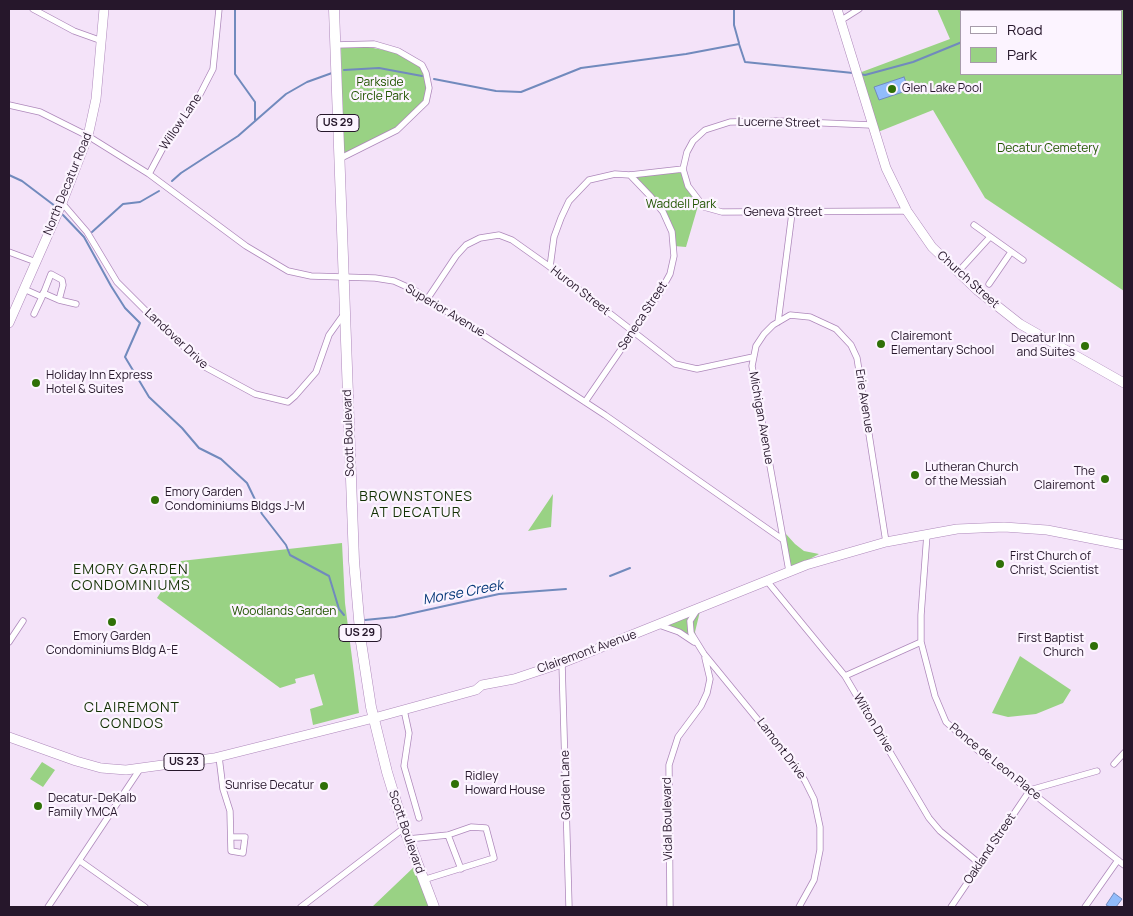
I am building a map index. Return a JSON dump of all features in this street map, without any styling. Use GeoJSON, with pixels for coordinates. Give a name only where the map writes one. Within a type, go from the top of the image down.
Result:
{"type":"FeatureCollection","features":[{"type":"Feature","properties":{"kind":"highway","name":"Scott Boulevard"},"geometry":{"type":"LineString","coordinates":[[334,9],[342,277],[354,562],[361,642],[374,718],[386,772],[404,828],[434,907]]}},
{"type":"Feature","properties":{"kind":"main road","name":"North Decatur Road"},"geometry":{"type":"LineString","coordinates":[[9,322],[62,203],[88,136],[96,99],[104,9]]}},
{"type":"Feature","properties":{"kind":"main road","name":"Church Street"},"geometry":{"type":"LineString","coordinates":[[837,9],[861,80],[871,125],[886,168],[907,211],[932,247],[958,272],[1020,324],[1095,364],[1124,383]]}},
{"type":"Feature","properties":{"kind":"main road","name":"Clairemont Avenue"},"geometry":{"type":"LineString","coordinates":[[9,737],[46,752],[102,768],[140,769],[218,757],[404,710],[476,690],[482,685],[514,679],[562,663],[659,625],[789,571],[838,554],[886,542],[927,534],[975,528],[1020,528],[1072,534],[1124,545]]}},
{"type":"Feature","properties":{"kind":"street"},"geometry":{"type":"LineString","coordinates":[[32,9],[74,31],[102,41]]}},
{"type":"Feature","properties":{"kind":"street","name":"Willow Lane"},"geometry":{"type":"LineString","coordinates":[[148,174],[165,144],[196,102],[213,69],[219,9]]}},
{"type":"Feature","properties":{"kind":"street"},"geometry":{"type":"LineString","coordinates":[[840,21],[860,9]]}},
{"type":"Feature","properties":{"kind":"street"},"geometry":{"type":"LineString","coordinates":[[335,45],[374,44],[398,51],[422,65],[426,72],[429,88],[426,102],[397,130],[339,159]]}},
{"type":"Feature","properties":{"kind":"street","name":"Superior Avenue"},"geometry":{"type":"LineString","coordinates":[[9,105],[40,112],[88,136],[148,174],[246,246],[288,270],[311,276],[375,278],[394,281],[428,298],[585,402],[782,539]]}},
{"type":"Feature","properties":{"kind":"street","name":"Lucerne Street"},"geometry":{"type":"LineString","coordinates":[[683,169],[687,152],[693,141],[705,130],[730,122],[778,121],[871,125]]}},
{"type":"Feature","properties":{"kind":"street"},"geometry":{"type":"LineString","coordinates":[[550,267],[554,237],[561,218],[569,201],[589,180],[615,174],[630,176],[683,169]]}},
{"type":"Feature","properties":{"kind":"street","name":"Geneva Street"},"geometry":{"type":"LineString","coordinates":[[683,169],[688,186],[704,207],[734,213],[907,211]]}},
{"type":"Feature","properties":{"kind":"street","name":"Seneca Street"},"geometry":{"type":"LineString","coordinates":[[585,402],[634,334],[663,288],[670,274],[674,256],[672,232],[663,212],[630,176]]}},
{"type":"Feature","properties":{"kind":"street","name":"Landover Drive"},"geometry":{"type":"LineString","coordinates":[[62,203],[87,232],[117,282],[146,311],[205,367],[255,394],[288,402],[295,396],[316,372],[329,335],[344,314]]}},
{"type":"Feature","properties":{"kind":"street"},"geometry":{"type":"LineString","coordinates":[[778,322],[792,213]]}},
{"type":"Feature","properties":{"kind":"street"},"geometry":{"type":"LineString","coordinates":[[974,225],[1023,260]]}},
{"type":"Feature","properties":{"kind":"street","name":"Huron Street"},"geometry":{"type":"LineString","coordinates":[[428,298],[456,256],[466,245],[480,238],[498,235],[512,240],[550,267],[675,364],[689,368],[704,368],[753,357]]}},
{"type":"Feature","properties":{"kind":"street"},"geometry":{"type":"LineString","coordinates":[[958,272],[990,236]]}},
{"type":"Feature","properties":{"kind":"street"},"geometry":{"type":"LineString","coordinates":[[9,252],[36,262]]}},
{"type":"Feature","properties":{"kind":"street"},"geometry":{"type":"LineString","coordinates":[[989,284],[1011,252]]}},
{"type":"Feature","properties":{"kind":"street"},"geometry":{"type":"LineString","coordinates":[[34,314],[51,274],[62,280],[63,285],[59,300]]}},
{"type":"Feature","properties":{"kind":"street"},"geometry":{"type":"LineString","coordinates":[[24,289],[76,304]]}},
{"type":"Feature","properties":{"kind":"street","name":"Erie Avenue"},"geometry":{"type":"LineString","coordinates":[[778,322],[790,315],[810,317],[826,322],[845,336],[857,358],[886,542]]}},
{"type":"Feature","properties":{"kind":"street","name":"Michigan Avenue"},"geometry":{"type":"LineString","coordinates":[[778,322],[764,334],[753,357],[752,373],[789,571]]}},
{"type":"Feature","properties":{"kind":"street","name":"Ponce de Leon Place"},"geometry":{"type":"LineString","coordinates":[[927,534],[920,615],[921,642],[935,696],[946,722],[968,742],[1124,865]]}},
{"type":"Feature","properties":{"kind":"street","name":"Wilton Drive"},"geometry":{"type":"LineString","coordinates":[[767,580],[845,676],[929,818],[940,831],[980,864]]}},
{"type":"Feature","properties":{"kind":"street","name":"Lamont Drive"},"geometry":{"type":"LineString","coordinates":[[697,610],[691,619],[689,627],[699,647],[794,764],[805,780],[814,800],[820,827],[820,850],[814,880],[799,907]]}},
{"type":"Feature","properties":{"kind":"street"},"geometry":{"type":"LineString","coordinates":[[9,642],[23,621]]}},
{"type":"Feature","properties":{"kind":"street"},"geometry":{"type":"LineString","coordinates":[[659,625],[684,634],[699,647]]}},
{"type":"Feature","properties":{"kind":"street"},"geometry":{"type":"LineString","coordinates":[[845,676],[921,642]]}},
{"type":"Feature","properties":{"kind":"street","name":"Vidal Boulevard"},"geometry":{"type":"LineString","coordinates":[[670,907],[669,765],[678,737],[701,706],[707,694],[709,673],[704,654]]}},
{"type":"Feature","properties":{"kind":"street","name":"Garden Lane"},"geometry":{"type":"LineString","coordinates":[[562,663],[569,907]]}},
{"type":"Feature","properties":{"kind":"street"},"geometry":{"type":"LineString","coordinates":[[404,710],[409,733],[404,766],[419,818]]}},
{"type":"Feature","properties":{"kind":"street"},"geometry":{"type":"LineString","coordinates":[[1114,764],[1124,753]]}},
{"type":"Feature","properties":{"kind":"street"},"geometry":{"type":"LineString","coordinates":[[218,757],[223,789],[230,812],[232,837]]}},
{"type":"Feature","properties":{"kind":"street"},"geometry":{"type":"LineString","coordinates":[[48,907],[140,769]]}},
{"type":"Feature","properties":{"kind":"street"},"geometry":{"type":"LineString","coordinates":[[1030,790],[1097,771]]}},
{"type":"Feature","properties":{"kind":"street","name":"Oakland Street"},"geometry":{"type":"LineString","coordinates":[[951,907],[1030,790]]}},
{"type":"Feature","properties":{"kind":"street"},"geometry":{"type":"LineString","coordinates":[[301,907],[404,828]]}},
{"type":"Feature","properties":{"kind":"street"},"geometry":{"type":"LineString","coordinates":[[408,839],[448,835],[471,828],[486,828],[494,858],[461,870],[423,880]]}},
{"type":"Feature","properties":{"kind":"street"},"geometry":{"type":"LineString","coordinates":[[448,835],[461,870]]}},
{"type":"Feature","properties":{"kind":"street"},"geometry":{"type":"LineString","coordinates":[[1085,907],[1118,860]]}},
{"type":"Feature","properties":{"kind":"street"},"geometry":{"type":"LineString","coordinates":[[80,861],[145,907]]}},
{"type":"Feature","properties":{"kind":"green space","name":"Decatur Cemetery"},"geometry":{"type":"Polygon","coordinates":[[[937,9],[1124,9],[1124,291],[985,198],[933,110],[873,134],[859,73],[950,39],[937,9]]]}},
{"type":"Feature","properties":{"kind":"green space","name":"Parkside Circle Park"},"geometry":{"type":"Polygon","coordinates":[[[341,42],[400,53],[421,67],[426,75],[426,91],[423,103],[400,125],[373,143],[342,155],[341,42]]]}},
{"type":"Feature","properties":{"kind":"green space","name":"Waddell Park"},"geometry":{"type":"Polygon","coordinates":[[[682,171],[686,184],[700,199],[686,247],[674,246],[674,232],[636,177],[682,171]]]}},
{"type":"Feature","properties":{"kind":"green space"},"geometry":{"type":"Polygon","coordinates":[[[553,494],[551,527],[528,531],[553,494]]]}},
{"type":"Feature","properties":{"kind":"green space"},"geometry":{"type":"Polygon","coordinates":[[[786,534],[804,551],[819,554],[788,571],[786,534]]]}},
{"type":"Feature","properties":{"kind":"green space","name":"Woodlands Garden"},"geometry":{"type":"Polygon","coordinates":[[[342,543],[345,603],[359,713],[313,725],[310,709],[323,705],[314,674],[295,679],[296,683],[280,688],[157,598],[181,561],[342,543]]]}},
{"type":"Feature","properties":{"kind":"green space"},"geometry":{"type":"Polygon","coordinates":[[[701,607],[695,632],[699,647],[665,626],[701,607]]]}},
{"type":"Feature","properties":{"kind":"green space"},"geometry":{"type":"Polygon","coordinates":[[[1020,656],[1071,690],[1063,703],[1036,714],[1008,717],[992,713],[1020,656]]]}},
{"type":"Feature","properties":{"kind":"green space"},"geometry":{"type":"Polygon","coordinates":[[[42,762],[55,770],[43,787],[30,779],[42,762]]]}},
{"type":"Feature","properties":{"kind":"green space"},"geometry":{"type":"Polygon","coordinates":[[[415,866],[433,907],[372,907],[415,866]]]}},
{"type":"Feature","properties":{"kind":"water","name":"Glen Lake Pool"},"geometry":{"type":"Polygon","coordinates":[[[904,77],[909,90],[879,100],[874,87],[904,77]]]}},
{"type":"Feature","properties":{"kind":"water"},"geometry":{"type":"Polygon","coordinates":[[[1114,893],[1122,899],[1116,907],[1110,907],[1106,905],[1114,893]]]}},
{"type":"Feature","properties":{"kind":"waterway"},"geometry":{"type":"LineString","coordinates":[[235,9],[235,74],[255,102],[255,120]]}},
{"type":"Feature","properties":{"kind":"waterway"},"geometry":{"type":"LineString","coordinates":[[734,9],[734,25],[739,43]]}},
{"type":"Feature","properties":{"kind":"waterway"},"geometry":{"type":"LineString","coordinates":[[860,74],[865,75],[913,62],[960,43]]}},
{"type":"Feature","properties":{"kind":"waterway"},"geometry":{"type":"LineString","coordinates":[[434,79],[496,91],[521,92],[581,68],[686,54],[739,44],[745,62],[853,73]]}},
{"type":"Feature","properties":{"kind":"waterway"},"geometry":{"type":"LineString","coordinates":[[344,70],[379,68],[422,76]]}},
{"type":"Feature","properties":{"kind":"waterway"},"geometry":{"type":"LineString","coordinates":[[172,181],[181,173],[238,136],[286,94],[307,82],[332,73]]}},
{"type":"Feature","properties":{"kind":"waterway"},"geometry":{"type":"LineString","coordinates":[[9,175],[22,181],[55,206]]}},
{"type":"Feature","properties":{"kind":"waterway"},"geometry":{"type":"LineString","coordinates":[[92,232],[123,204],[140,202],[159,191]]}},
{"type":"Feature","properties":{"kind":"waterway"},"geometry":{"type":"LineString","coordinates":[[63,215],[84,237]]}},
{"type":"Feature","properties":{"kind":"waterway","name":"Morse Creek"},"geometry":{"type":"LineString","coordinates":[[84,237],[125,308],[140,323],[125,357],[149,397],[182,428],[199,448],[221,459],[247,483],[262,514],[286,545],[290,555],[329,576],[339,609],[344,615]]}},
{"type":"Feature","properties":{"kind":"waterway"},"geometry":{"type":"LineString","coordinates":[[610,576],[630,568]]}},
{"type":"Feature","properties":{"kind":"waterway","name":"Morse Creek"},"geometry":{"type":"LineString","coordinates":[[365,620],[395,617],[499,594],[566,589]]}},
{"type":"Feature","properties":{"kind":"place","name":"Glen Lake Pool"},"geometry":{"type":"Point","coordinates":[892,89]}},
{"type":"Feature","properties":{"kind":"place","name":"Clairemont Elementary School"},"geometry":{"type":"Point","coordinates":[881,344]}},
{"type":"Feature","properties":{"kind":"place","name":"Decatur Inn and Suites"},"geometry":{"type":"Point","coordinates":[1085,346]}},
{"type":"Feature","properties":{"kind":"place","name":"Holiday Inn Express Hotel & Suites"},"geometry":{"type":"Point","coordinates":[36,383]}},
{"type":"Feature","properties":{"kind":"place","name":"Lutheran Church of the Messiah"},"geometry":{"type":"Point","coordinates":[915,475]}},
{"type":"Feature","properties":{"kind":"place","name":"The Clairemont"},"geometry":{"type":"Point","coordinates":[1105,479]}},
{"type":"Feature","properties":{"kind":"place","name":"Emory Garden Condominiums Bldgs J-M"},"geometry":{"type":"Point","coordinates":[155,500]}},
{"type":"Feature","properties":{"kind":"place","name":"First Church of Christ, Scientist"},"geometry":{"type":"Point","coordinates":[1000,564]}},
{"type":"Feature","properties":{"kind":"place","name":"Emory Garden Condominiums Bldg A-E"},"geometry":{"type":"Point","coordinates":[112,622]}},
{"type":"Feature","properties":{"kind":"place","name":"First Baptist Church"},"geometry":{"type":"Point","coordinates":[1094,646]}},
{"type":"Feature","properties":{"kind":"place","name":"Ridley Howard House"},"geometry":{"type":"Point","coordinates":[455,784]}},
{"type":"Feature","properties":{"kind":"place","name":"Sunrise Decatur"},"geometry":{"type":"Point","coordinates":[324,786]}},
{"type":"Feature","properties":{"kind":"place","name":"Decatur-DeKalb Family YMCA"},"geometry":{"type":"Point","coordinates":[38,806]}},
{"type":"Feature","properties":{"kind":"district","name":"BROWNSTONES AT DECATUR"},"geometry":{"type":"Point","coordinates":[416,506]}},
{"type":"Feature","properties":{"kind":"district","name":"EMORY GARDEN CONDOMINIUMS"},"geometry":{"type":"Point","coordinates":[131,578]}},
{"type":"Feature","properties":{"kind":"district","name":"CLAIREMONT CONDOS"},"geometry":{"type":"Point","coordinates":[132,716]}}]}
